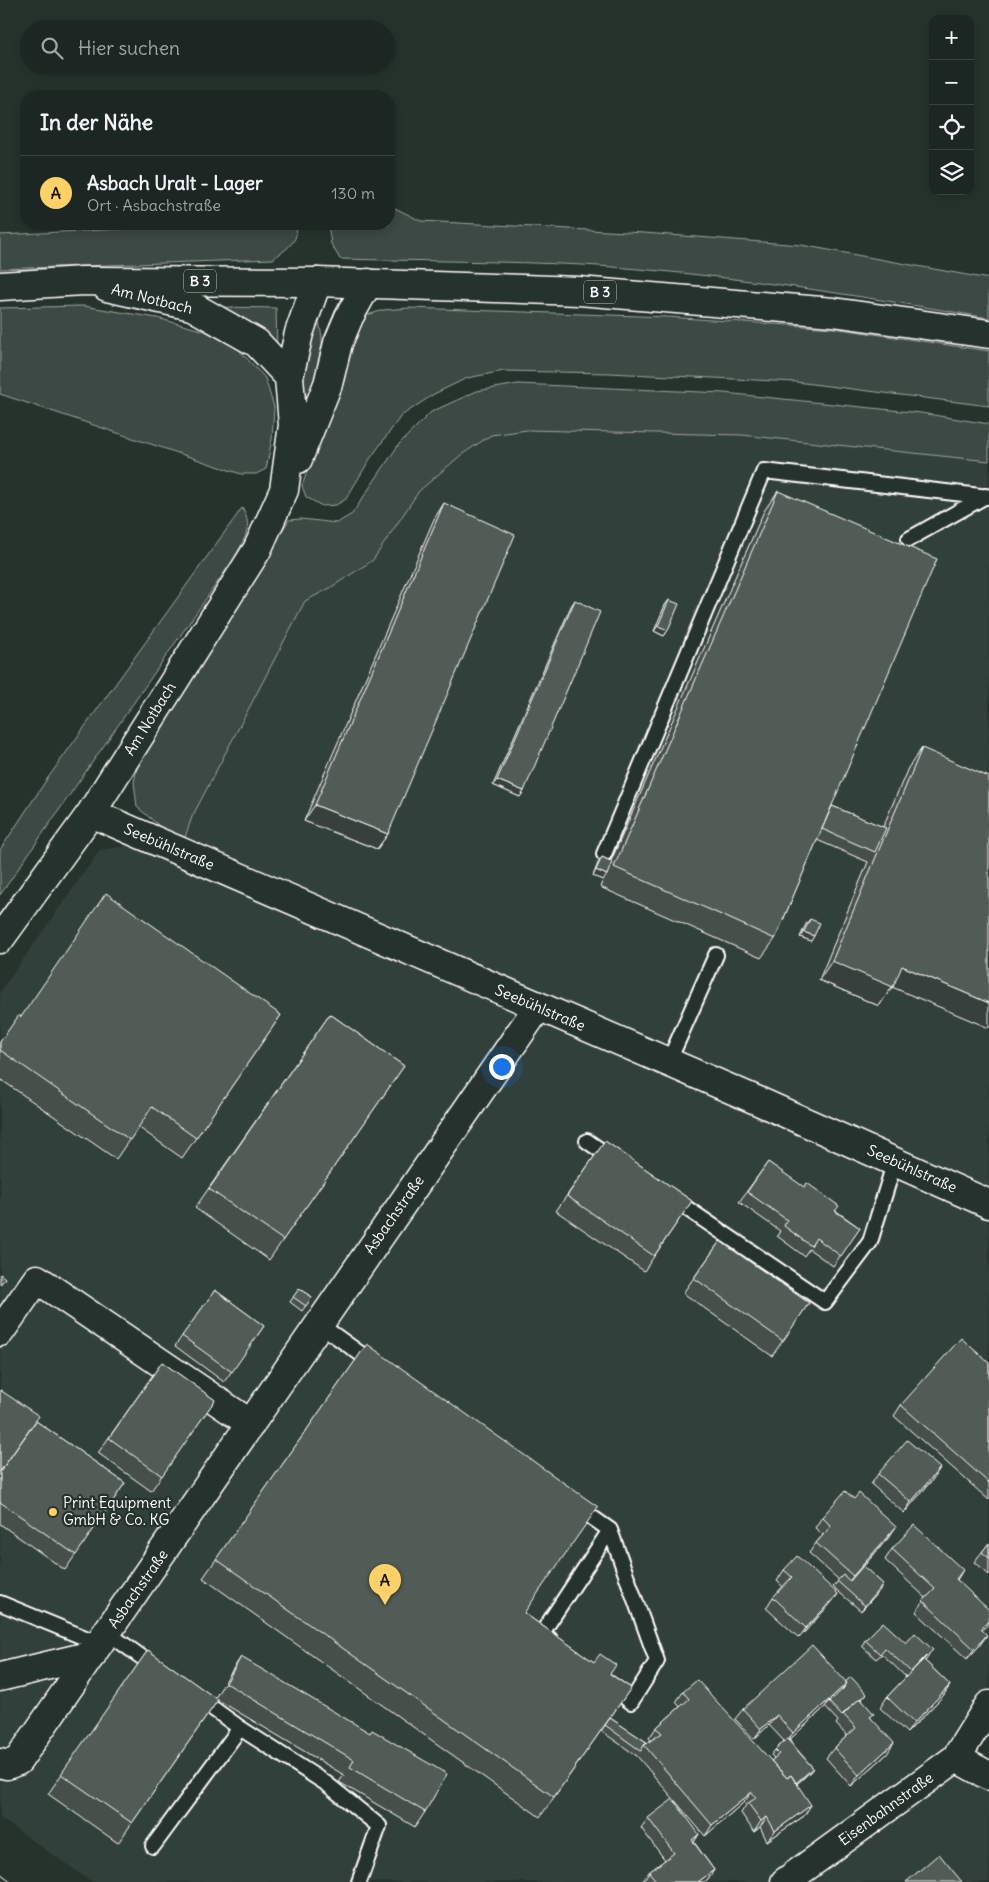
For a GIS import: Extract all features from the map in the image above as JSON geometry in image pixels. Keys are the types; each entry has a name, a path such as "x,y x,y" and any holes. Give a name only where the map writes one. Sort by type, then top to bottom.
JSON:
{"street":[{"name":"B 3","path":"0,286 83,281 317,282 589,291 832,312 989,334"},
{"name":"Am Notbach","path":"83,281 192,306 257,343 289,377"},
{"name":"Am Notbach","path":"284,490 293,424 289,377 299,333 317,282"},
{"name":"Am Notbach","path":"0,939 90,813 257,550 328,384 338,343 349,317 368,283"},
{"name":"Seebühlstraße","path":"90,813 895,1161 987,1198"},
{"name":"Asbachstraße","path":"0,1762 7,1765 18,1761 538,1007"},
{"path":"0,1332 37,1279 251,1424"},
{"path":"0,1677 100,1644"},
{"path":"989,1704 956,1758 989,1776"},
{"name":"Eisenbahnstraße","path":"785,1882 956,1758"}],"lane":[{"path":"604,854 764,471 988,496"},
{"path":"909,539 988,496"},
{"path":"668,1063 716,955"},
{"path":"587,1141 628,1168"},
{"path":"661,1191 825,1302 870,1242 895,1161"},
{"path":"319,1324 385,1371"},
{"path":"562,1496 610,1530 657,1662 631,1702 601,1679"},
{"path":"564,1650 542,1632 610,1530"},
{"path":"0,1603 100,1644 170,1678"},
{"path":"186,1689 240,1728 327,1784 379,1826 359,1882"},
{"path":"153,1846 240,1728"}],"shaded area":[{"path":"395,208 421,221 644,233 801,245 989,279 989,318 787,286 685,273 583,265 340,259 331,244 329,230 395,230"},
{"path":"101,230 297,230 291,244 273,259 0,269 0,235"},
{"path":"83,306 157,318 205,331 238,349 265,378 274,407 272,439 266,469 256,474 241,474 0,394 0,308"},
{"path":"220,307 276,308 277,350 256,327"},
{"path":"409,308 667,317 833,328 989,351 989,406 796,382 609,373 504,371 467,378 434,394 401,416 370,459 346,499 336,505 322,506 306,497 302,486 361,317 383,310"},
{"path":"318,316 322,337 322,359 302,419 304,345"},
{"path":"518,384 724,393 921,413 989,424 989,461 742,435 527,430 491,435 461,455 419,491 373,560 330,588 305,601 192,817 185,837 163,829 137,807 134,782 140,754 289,520 301,519 337,523 352,514 399,444 431,412 477,391"},
{"path":"527,430 742,435 989,461 989,1691 953,1750 989,1770 989,1882 92,1882 0,1818 0,992 100,850 185,837 192,817 305,601 330,588 373,560 419,491 461,455 491,435"},
{"path":"242,508 246,515 247,527 244,539 235,557 0,895 0,850 45,782"}],"building":[{"path":"778,491 937,559 775,939 614,867"},
{"path":"444,503 515,535 388,834 315,805"},
{"path":"575,600 600,612 524,791 497,780"},
{"path":"669,600 679,604 668,630 658,626"},
{"path":"922,748 989,777 989,1003 902,966 893,987 832,961"},
{"path":"832,806 886,828 875,852 822,829"},
{"path":"602,857 612,862 607,875 596,870"},
{"path":"106,893 281,1015 196,1138 152,1107 130,1140 0,1050 0,1042 19,1015 21,1017"},
{"path":"810,919 820,923 814,936 804,932"},
{"path":"330,1014 404,1066 283,1240 209,1189"},
{"path":"605,1141 692,1201 654,1256 567,1196"},
{"path":"768,1162 804,1187 807,1183 839,1206 835,1211 860,1228 841,1256 816,1238 811,1246 784,1226 787,1220 747,1192"},
{"path":"720,1241 809,1303 783,1341 694,1278"},
{"path":"0,1274 5,1278 0,1285"},
{"path":"299,1289 312,1297 306,1306 293,1297"},
{"path":"215,1290 264,1326 232,1372 182,1336"},
{"path":"961,1338 989,1363 989,1483 901,1405"},
{"path":"367,1344 598,1507 524,1613 594,1662 600,1654 616,1665 610,1674 631,1688 554,1797 216,1559"},
{"path":"162,1362 215,1400 162,1476 109,1438"},
{"path":"0,1390 39,1416 0,1472"},
{"name":"Print Equipment GmbH & Co. KG","path":"36,1421 125,1483 76,1555 0,1502 0,1472"},
{"path":"907,1440 940,1468 911,1502 878,1474"},
{"path":"845,1491 854,1499 859,1493 896,1527 853,1576 816,1543 831,1526 822,1517"},
{"path":"914,1525 963,1570 956,1579 989,1610 989,1620 981,1629 987,1635 974,1649 923,1601 935,1589 892,1549"},
{"path":"989,1543 989,1558 982,1552"},
{"path":"797,1556 838,1594 806,1628 773,1597 792,1577 784,1570"},
{"path":"863,1566 883,1584 865,1606 837,1581 843,1575 850,1581"},
{"path":"883,1622 906,1643 915,1633 933,1650 911,1672 885,1648 880,1654 865,1640"},
{"path":"812,1645 847,1683 793,1733 777,1715 761,1729 743,1709"},
{"path":"148,1650 218,1700 132,1823 61,1774"},
{"path":"241,1657 370,1733 372,1730 447,1774 425,1812 350,1767 354,1760 226,1683"},
{"path":"923,1659 950,1685 914,1723 887,1697"},
{"path":"851,1677 867,1694 860,1698 842,1716 829,1702 843,1689 847,1683 845,1682"},
{"path":"697,1680 787,1778 791,1775 811,1805 775,1831 767,1817 761,1821 748,1803 756,1798 752,1792 712,1825 644,1745 662,1733 656,1728 689,1699 683,1692"},
{"path":"860,1698 874,1714 870,1717 894,1743 859,1775 834,1748 856,1728 843,1714"},
{"path":"610,1718 648,1743 644,1745 641,1751 605,1725"},
{"path":"787,1739 813,1768 796,1783 791,1775 787,1778 771,1761 779,1754 775,1750"},
{"path":"673,1799 699,1834 692,1840 714,1870 698,1882 657,1882 649,1872 674,1853 648,1818"},
{"path":"939,1854 962,1882 906,1882"}],"railway":[{"path":"0,1876 8,1882"}],"place":[{"name":"Print Equipment GmbH & Co. KG","path":"53,1512"},
{"name":"Asbach Uralt - Lager","path":"385,1605"}]}
